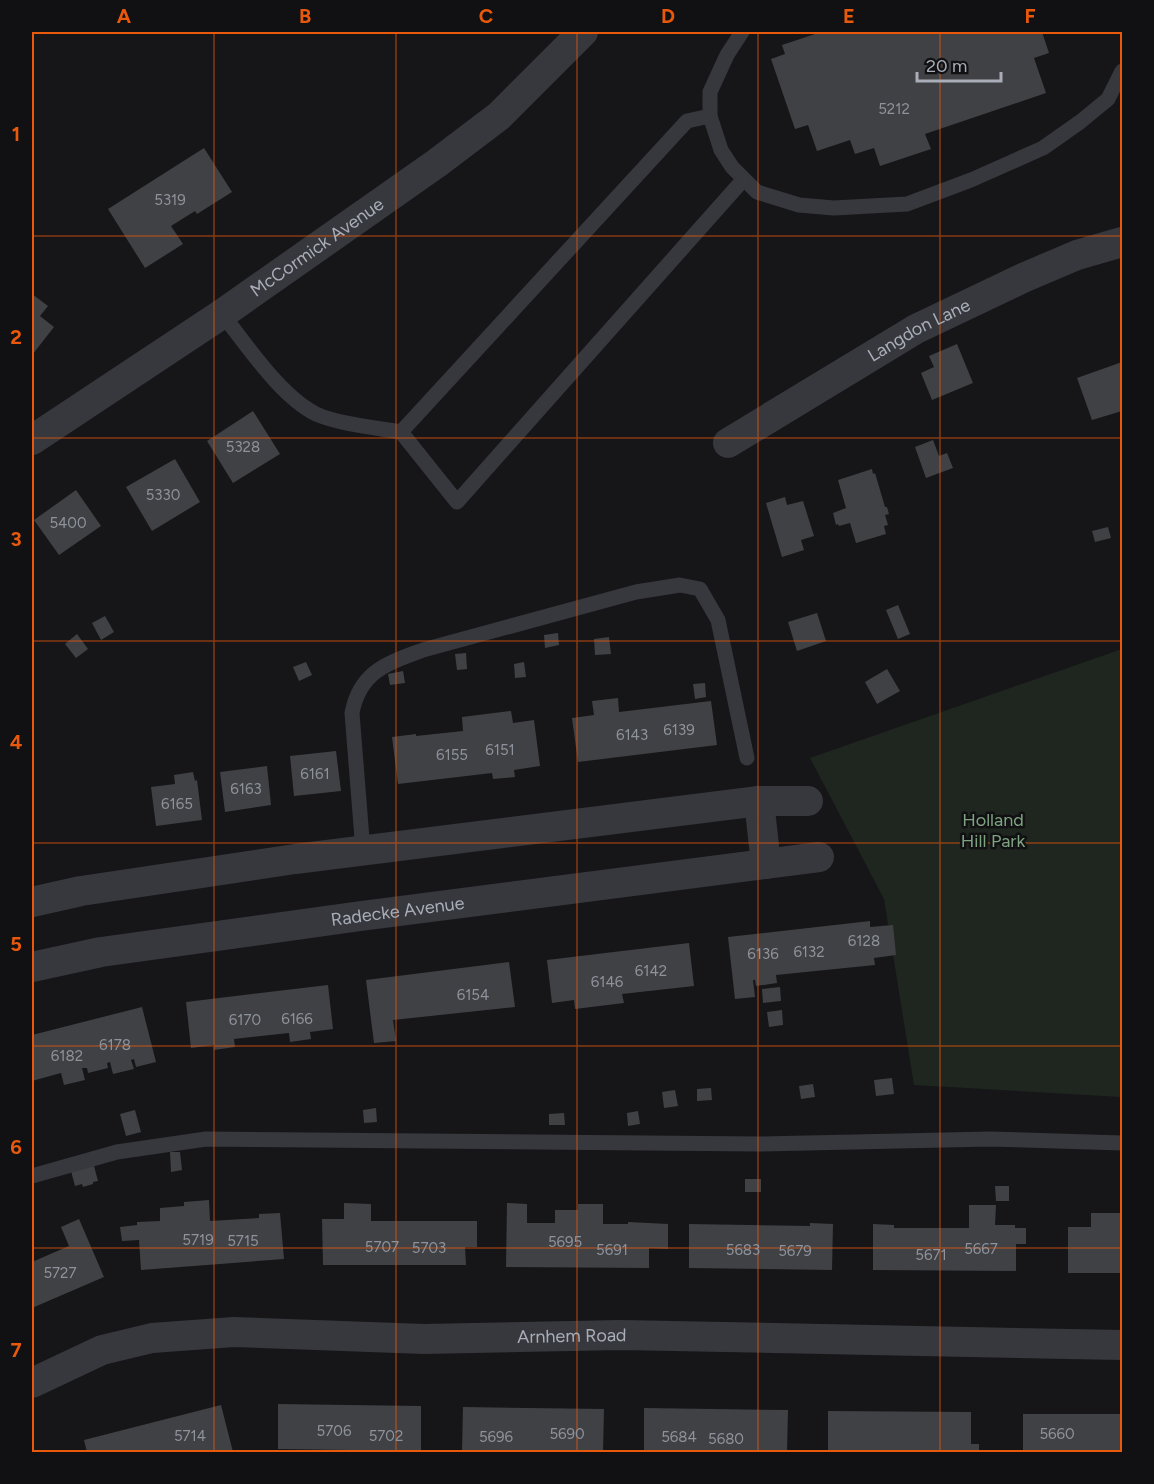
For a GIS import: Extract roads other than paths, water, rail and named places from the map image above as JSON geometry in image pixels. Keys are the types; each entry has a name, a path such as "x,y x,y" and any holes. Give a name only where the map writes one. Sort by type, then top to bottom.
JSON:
{"street":[{"name":"McCormick Avenue","path":"32,440 222,314 437,163 499,116 583,32"},
{"name":"Langdon Lane","path":"728,443 916,329 1077,255 1122,242"},
{"path":"759,801 766,864"},
{"path":"32,902 81,891 295,859 759,801 808,801"},
{"name":"Radecke Avenue","path":"32,967 101,952 819,857"},
{"name":"Arnhem Road","path":"32,1383 102,1350 152,1338 234,1332 424,1339 621,1335 1122,1345"}],"lane":[{"path":"742,32 727,55 710,92 710,116 721,150 743,180 757,192 799,205 834,208 907,204 971,180 1043,148 1080,122 1108,99 1122,71"},
{"path":"401,432 687,121 710,116"},
{"path":"222,314 271,375 297,401 317,414 401,432 457,502 743,180"},
{"path":"363,851 352,713 354,700 361,685 391,662 423,650 636,592 680,585 700,589 718,620 747,758"},
{"path":"32,1176 117,1152 206,1139 759,1144 990,1139 1122,1143"}],"park label":[{"name":"Holland Hill Park","path":"993,830"}]}
